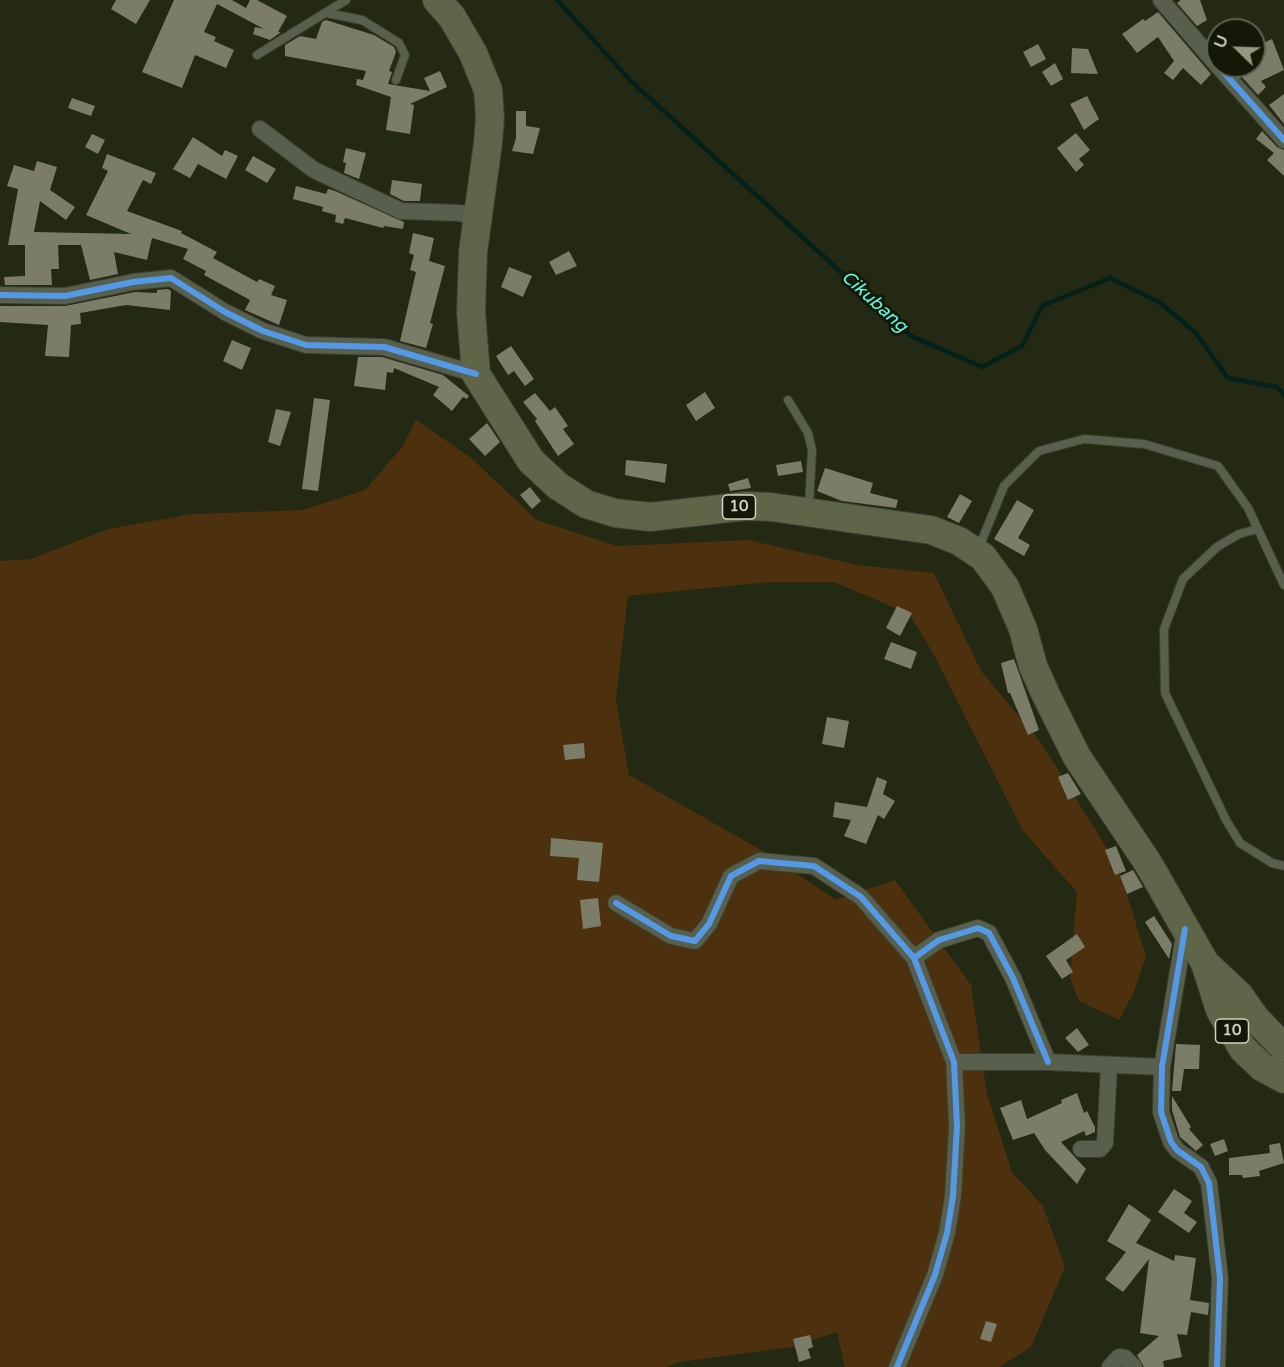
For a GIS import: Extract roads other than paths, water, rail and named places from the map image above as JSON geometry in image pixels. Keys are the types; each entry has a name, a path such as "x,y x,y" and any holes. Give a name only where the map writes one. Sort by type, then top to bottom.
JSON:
{"highway":[{"name":"10","path":"437,0 452,17 463,35 488,90 488,143 476,218 471,312 476,374 531,461 558,486 586,504 615,513 650,517 746,506 931,530 959,541 977,553 1005,587 1023,628 1034,666 1046,695 1077,757 1148,863 1205,963 1220,1010 1243,1049 1262,1067 1284,1079"},
{"name":"10","path":"1205,963 1239,995 1256,1019 1284,1048"}],"street":[{"path":"1161,0 1206,52"},
{"path":"1229,78 1284,140"},
{"path":"260,129 314,170 401,211 460,213 476,218"},
{"path":"0,295 65,296 133,282 171,278 225,312 263,331 306,345 384,347 476,374"},
{"path":"616,903 671,936 695,941 709,924 731,876 759,861 813,866 861,897 914,958 954,1062 957,1126 953,1196 947,1233 935,1275 897,1367"},
{"path":"914,958 939,940 978,928 989,933 1013,978 1047,1062"},
{"path":"1185,928 1162,1066 1161,1112 1165,1128 1177,1150 1201,1167 1209,1183 1220,1278 1217,1367"},
{"path":"954,1062 1162,1066"},
{"path":"1081,1149 1096,1150 1105,1143 1109,1066"},
{"path":"1110,1367 1119,1357 1125,1358 1134,1367"}],"lane":[{"path":"257,55 346,0"},
{"path":"326,13 362,20 399,44 405,56 396,80"},
{"path":"788,400 807,433 812,450 809,514"},
{"path":"977,553 1004,486 1039,451 1084,439 1143,444 1218,466 1248,508 1284,585"},
{"path":"1257,529 1239,534 1217,547 1183,579 1164,629 1165,693 1226,820 1240,843 1272,863 1284,866"}],"waterway":[{"name":"Cikubang","path":"557,0 631,81 911,336 982,367 1022,346 1042,306 1110,278 1159,302 1195,332 1228,378 1277,387 1284,395"}]}
